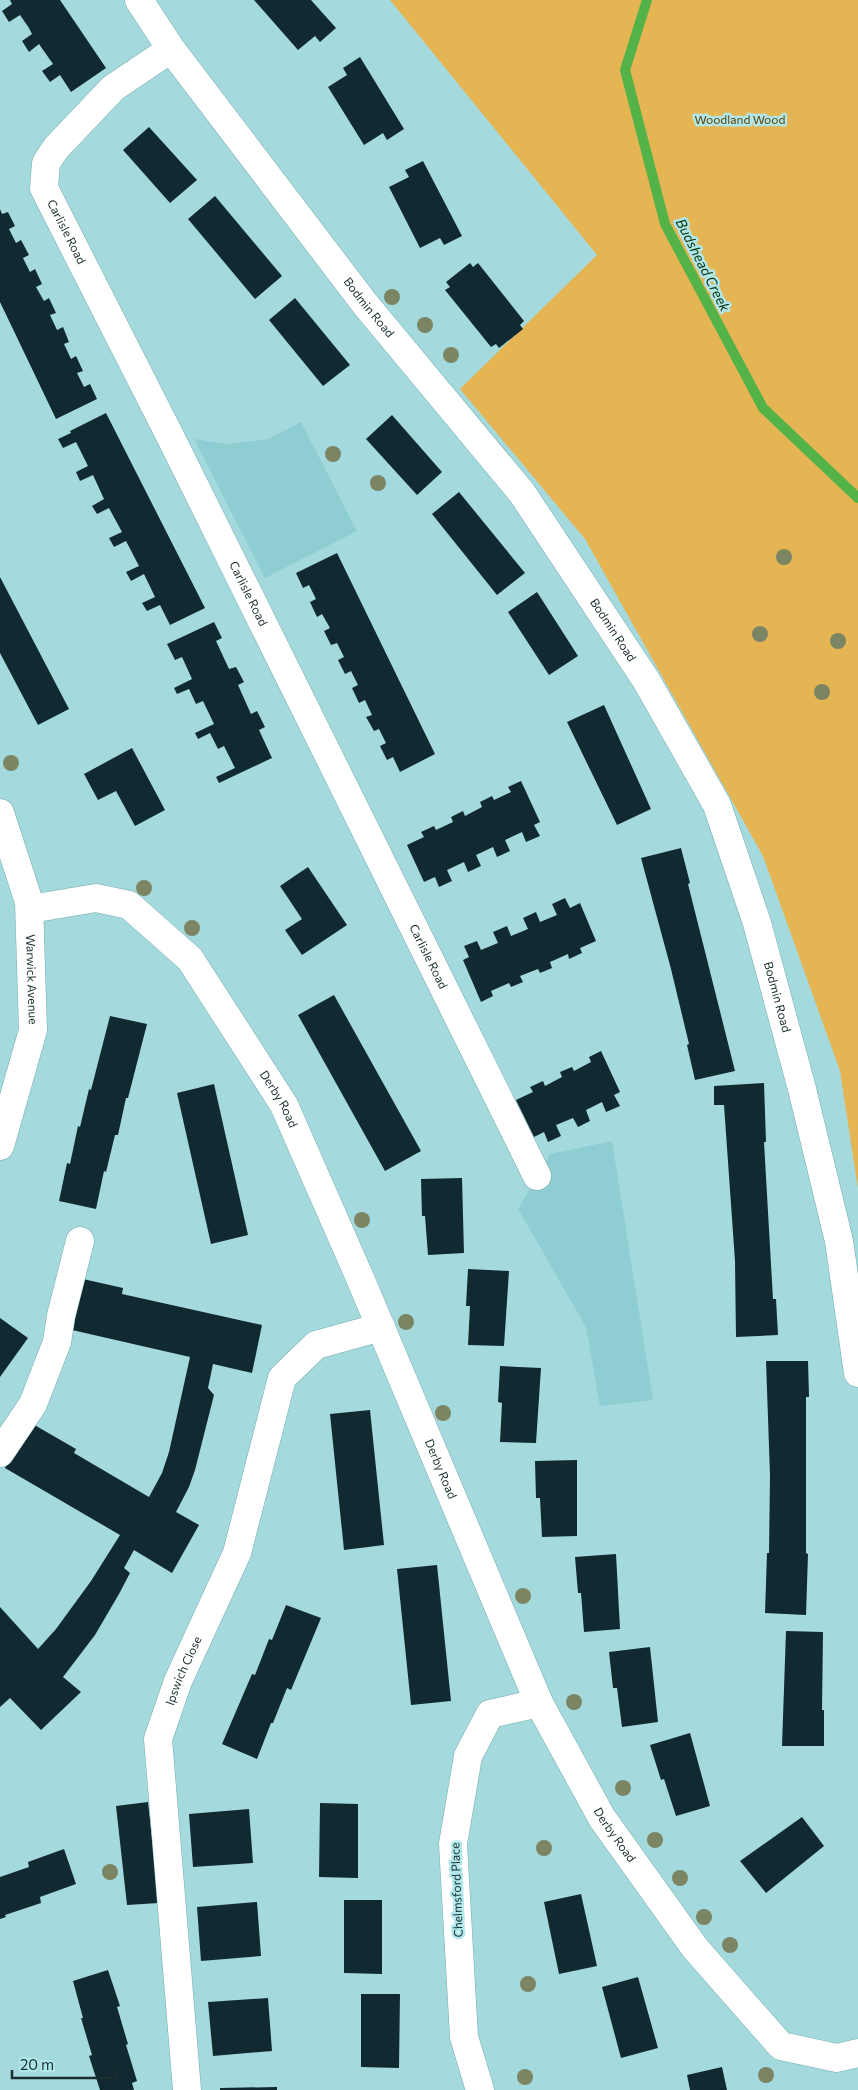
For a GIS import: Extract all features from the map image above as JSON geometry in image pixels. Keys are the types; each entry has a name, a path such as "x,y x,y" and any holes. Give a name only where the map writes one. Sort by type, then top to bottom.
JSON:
{"street":[{"name":"Bodmin Road","path":"139,0 171,49 370,310 522,493 646,680 717,805 757,923 802,1089 839,1241 858,1373"},
{"name":"Carlisle Road","path":"171,49 113,88 56,148 46,163 44,188 179,455 537,1176"},
{"name":"Warwick Avenue","path":"0,813 29,902 32,1030 0,1144"},
{"name":"Derby Road","path":"30,909 96,898 129,906 190,959 284,1105 381,1327 539,1703 608,1826 695,1948 781,2046 837,2058 858,2053"},
{"path":"0,1453 33,1404 57,1342 61,1316 80,1241"},
{"name":"Ipswich Close","path":"187,2090 158,1738 178,1682 237,1552 282,1378 316,1345 381,1327"},
{"name":"Chelmsford Place","path":"480,2090 464,2037 453,1844 468,1756 490,1714 539,1703"}],"shaded area":[{"path":"301,422 357,531 265,578 194,439 227,444 268,439"},
{"path":"612,1141 653,1400 600,1406 586,1327 518,1209 550,1154"}],"green space":[{"name":"Woodland Wood","path":"390,0 858,0 858,1189 840,1071 763,856 585,539 460,389 597,255"}],"building":[{"path":"10,0 60,0 106,68 71,92 60,75 50,82 42,71 53,64 39,44 29,52 22,41 32,34 29,28 20,15 9,22 2,11 12,4"},
{"path":"254,0 311,0 336,28 320,42 315,36 298,50"},
{"path":"360,57 404,129 387,140 383,133 364,145 328,87 347,75 343,68"},
{"path":"149,127 197,180 170,203 123,150"},
{"path":"423,161 462,236 444,245 440,238 420,248 389,187 409,177 405,170"},
{"path":"215,196 282,276 255,299 188,219"},
{"path":"0,209 2,214 8,212 15,226 9,229 16,243 21,240 29,255 23,258 30,272 35,269 42,284 36,287 44,301 49,298 56,313 50,315 57,330 63,327 69,342 64,344 71,359 76,356 83,371 77,373 84,387 90,384 97,399 56,419 0,302"},
{"path":"470,263 473,267 478,263 524,321 520,325 523,329 499,348 496,344 491,347 445,290 450,287 446,282"},
{"path":"295,298 350,365 323,386 269,320"},
{"path":"106,413 205,608 170,625 160,605 147,611 142,603 155,597 144,574 131,581 126,572 139,566 126,541 114,547 109,538 122,532 109,508 97,514 92,506 104,499 93,475 80,481 76,472 88,466 76,442 63,448 58,439"},
{"path":"392,415 442,472 417,495 366,439"},
{"path":"459,492 525,573 497,595 432,514"},
{"path":"337,553 435,754 400,772 393,757 387,760 380,746 386,743 379,729 374,731 366,717 372,715 365,700 359,703 352,688 358,685 351,671 345,674 338,660 344,657 337,643 331,645 324,631 330,628 322,614 317,617 310,602 316,599 309,585 303,588 296,573"},
{"path":"0,577 69,709 38,725 0,653"},
{"path":"537,592 578,656 549,675 508,612"},
{"path":"214,622 222,638 216,641 229,669 236,667 244,682 238,685 251,714 257,711 265,727 259,730 272,758 219,783 216,777 235,768 224,746 218,749 210,733 198,739 195,733 214,724 203,701 196,704 189,689 177,694 174,688 192,679 182,657 175,660 167,644"},
{"path":"604,705 651,809 617,825 567,722"},
{"path":"132,748 165,810 135,826 116,791 98,800 84,774"},
{"path":"521,781 540,822 534,825 540,836 526,842 522,832 505,840 510,851 497,857 493,847 476,855 481,866 468,872 464,862 447,870 452,881 439,887 435,877 424,882 407,845 424,837 421,832 434,826 436,830 453,822 451,817 463,811 465,816 482,807 480,802 492,796 494,800 511,792 508,787"},
{"path":"681,848 690,883 688,884 735,1071 695,1080 687,1045 689,1044 671,969 641,858"},
{"path":"308,867 347,925 302,955 285,930 302,919 280,886"},
{"path":"565,898 570,908 580,903 596,941 580,948 582,953 569,959 568,954 550,962 552,968 540,973 538,969 520,976 523,982 511,987 509,983 491,991 493,996 481,1002 463,960 469,957 464,946 477,941 481,950 498,943 493,932 507,926 511,936 528,929 523,918 536,912 540,922 557,915 552,904"},
{"path":"334,995 421,1151 385,1171 298,1015"},
{"path":"110,1016 147,1024 128,1098 126,1098 118,1135 115,1135 106,1172 104,1171 96,1209 59,1201 67,1163 70,1164 78,1126 80,1127 89,1089 91,1090"},
{"path":"601,1051 620,1092 614,1095 620,1106 606,1112 602,1102 586,1110 590,1121 578,1127 573,1118 556,1125 561,1136 548,1142 544,1132 534,1137 516,1100 533,1092 530,1087 543,1081 545,1086 562,1077 560,1072 572,1067 574,1071 591,1062 589,1057"},
{"path":"764,1083 766,1142 764,1142 773,1299 776,1299 778,1335 736,1337 735,1261 724,1105 714,1105 714,1086"},
{"path":"214,1084 248,1235 211,1244 177,1093"},
{"path":"462,1178 464,1253 428,1255 425,1216 422,1216 421,1179"},
{"path":"468,1269 509,1271 504,1346 468,1345 470,1306 466,1306"},
{"path":"83,1279 123,1288 122,1294 262,1325 252,1373 213,1364 208,1388 214,1395 195,1470 189,1487 176,1512 199,1525 172,1573 134,1550 124,1568 130,1573 119,1594 95,1635 63,1677 81,1692 41,1730 10,1698 0,1707 0,1607 38,1649 56,1629 91,1581 120,1535 5,1468 31,1423 76,1449 74,1453 149,1497 162,1473 169,1452 190,1357 72,1330"},
{"path":"0,1318 28,1338 0,1377"},
{"path":"766,1361 808,1361 809,1397 806,1397 806,1553 808,1554 806,1615 765,1613 767,1553 769,1553 770,1475"},
{"path":"500,1366 541,1368 536,1443 500,1442 502,1403 498,1402"},
{"path":"370,1410 384,1545 344,1550 330,1414"},
{"path":"577,1460 577,1536 542,1537 540,1498 536,1498 535,1461"},
{"path":"616,1554 620,1629 584,1632 581,1593 578,1593 575,1557"},
{"path":"437,1565 451,1701 411,1705 397,1569"},
{"path":"286,1605 321,1618 291,1690 287,1688 257,1759 222,1744 252,1674 255,1675 269,1639 272,1640"},
{"path":"786,1631 823,1632 822,1710 824,1710 824,1746 782,1746"},
{"path":"650,1647 658,1722 622,1727 617,1688 613,1688 609,1652"},
{"path":"690,1733 710,1806 676,1816 664,1779 661,1780 650,1745"},
{"path":"148,1802 159,1903 127,1905 116,1806"},
{"path":"320,1803 358,1804 358,1878 319,1877"},
{"path":"249,1809 253,1863 193,1867 189,1814"},
{"path":"802,1817 824,1846 766,1893 740,1861"},
{"path":"64,1849 76,1884 40,1897 41,1903 5,1915 6,1917 0,1919 0,1877 29,1867 28,1862"},
{"path":"581,1894 597,1966 559,1974 544,1902"},
{"path":"344,1900 382,1900 382,1974 344,1973"},
{"path":"257,1902 261,1956 201,1961 197,1907"},
{"path":"108,1970 120,2006 117,2007 137,2081 132,2083 134,2090 100,2090 89,2056 92,2055 73,1981"},
{"path":"638,1977 658,2048 621,2058 602,1987"},
{"path":"361,1994 400,1994 399,2068 361,2067"},
{"path":"268,1998 272,2051 213,2056 208,2002"},
{"path":"722,2067 727,2090 690,2090 687,2075"},
{"path":"277,2087 277,2090 220,2090 220,2088"}],"waterway":[{"name":"Budshead Creek","path":"647,0 625,70 665,224 763,408 858,498"}]}
